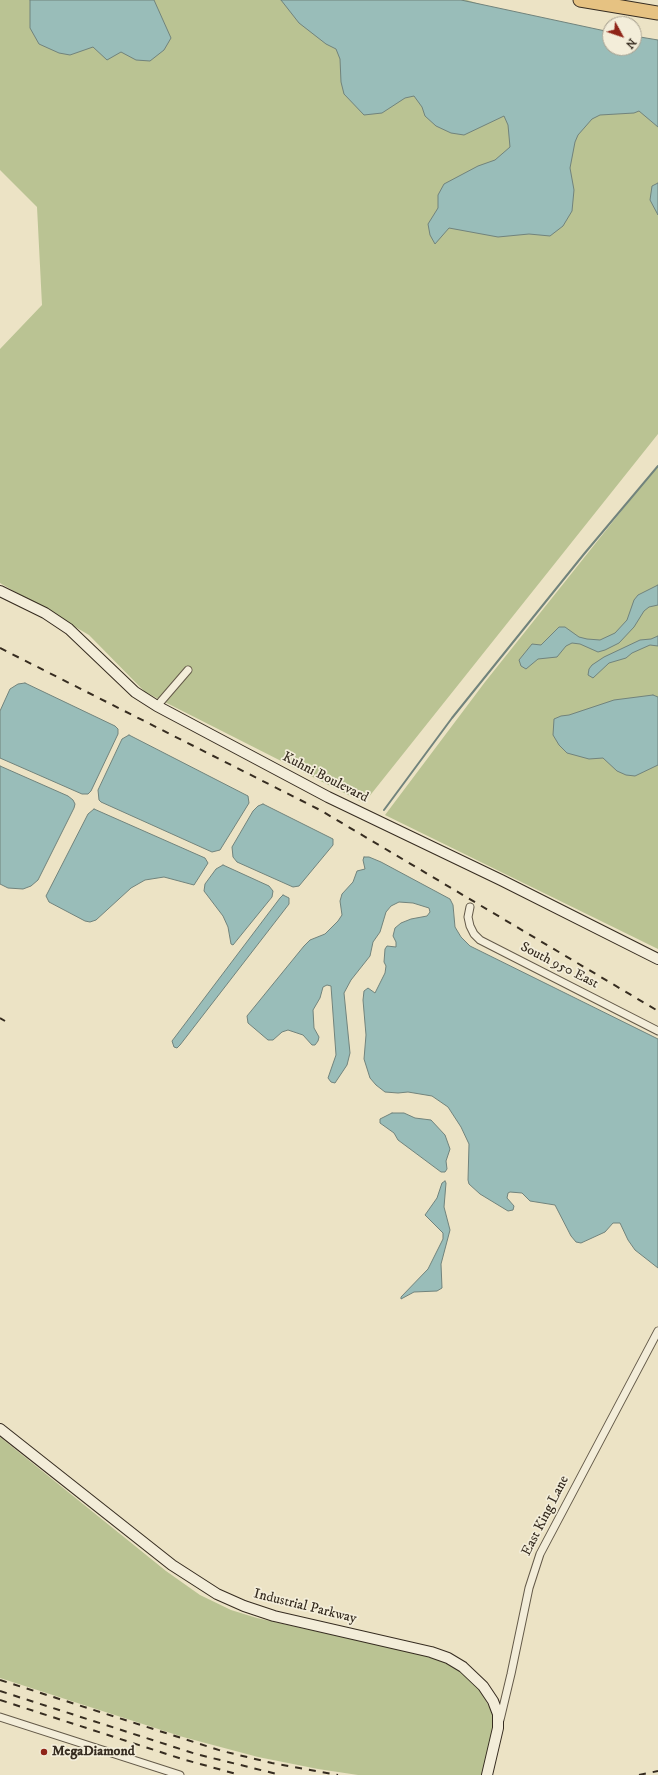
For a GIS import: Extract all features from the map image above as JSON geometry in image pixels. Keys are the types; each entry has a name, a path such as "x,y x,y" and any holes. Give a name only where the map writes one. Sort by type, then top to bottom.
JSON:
{"highway":[{"path":"580,0 658,13"}],"street":[{"name":"Kuhni Boulevard","path":"0,591 45,613 69,629 135,692 157,706 328,797 501,880 658,959"},
{"path":"157,706 188,670"},
{"name":"South 950 East","path":"470,908 468,917 470,926 474,934 480,940 658,1031"},
{"name":"East King Lane","path":"498,1728 512,1674 529,1588 540,1554 658,1331"},
{"name":"Industrial Parkway","path":"0,1429 172,1565 217,1594 244,1606 274,1616 430,1652 456,1662 473,1676 488,1694 496,1709 498,1728"},
{"path":"0,1717 180,1775"},
{"path":"487,1775 498,1728"}],"green space":[{"path":"0,0 467,0 557,28 602,45 602,56 642,56 642,45 658,40 658,434 364,803 145,692 89,635 0,583 0,349 42,305 37,207 0,170"},
{"path":"658,465 658,949 385,815 485,682"},
{"path":"0,1437 166,1571 200,1595 231,1610 257,1618 435,1658 458,1668 478,1687 492,1712 495,1722 485,1775 358,1775 258,1757 183,1737 0,1678"}],"water":[{"path":"30,0 154,0 171,38 164,50 150,61 136,60 121,52 107,60 93,47 70,55 59,53 39,44 30,28"},
{"path":"281,0 461,0 602,30 602,56 642,56 642,37 658,40 658,127 639,111 634,113 600,115 592,119 578,135 575,142 570,168 574,190 572,211 563,226 550,236 529,234 498,237 449,228 435,244 430,235 428,224 438,208 438,195 444,184 478,166 495,160 510,147 508,125 504,116 464,135 451,133 436,126 425,116 422,107 414,96 405,98 382,113 364,115 344,94 341,82 340,59 336,49 326,44 299,23"},
{"path":"658,183 658,215 650,200 652,186"},
{"path":"658,585 658,605 649,607 644,611 634,627 619,643 598,652 580,644 572,643 566,646 557,657 538,659 526,669 521,666 519,660 532,644 541,645 559,627 565,627 579,637 587,639 600,640 615,633 627,620 634,600 638,595"},
{"path":"658,636 658,646 650,645 632,653 626,658 609,663 593,678 588,675 589,669 592,665 604,657 640,640 651,639"},
{"path":"25,683 115,726 118,729 118,734 91,791 88,794 82,794 0,758 0,711 10,689 18,684"},
{"path":"653,695 658,697 658,765 635,776 626,775 617,771 603,758 589,759 567,753 559,745 553,735 554,719 561,716 569,715 614,700"},
{"path":"129,735 248,796 249,803 220,850 212,852 99,800 98,790 122,739"},
{"path":"0,766 68,796 75,804 38,880 31,886 23,889 8,888 0,884"},
{"path":"263,804 333,839 333,845 299,886 293,887 237,862 233,857 232,847 253,811 258,806"},
{"path":"94,809 205,858 208,863 194,885 164,877 145,880 131,888 96,920 90,922 85,921 49,902 46,896 88,814"},
{"path":"364,857 369,857 381,862 450,899 453,905 455,927 461,937 470,946 658,1039 658,1268 635,1250 628,1240 620,1223 613,1223 605,1232 581,1243 576,1242 571,1236 555,1205 530,1201 522,1193 510,1192 508,1193 507,1198 514,1206 513,1210 508,1211 480,1194 469,1184 468,1180 469,1144 461,1127 448,1107 432,1096 408,1092 385,1092 370,1078 364,1059 366,1035 363,1000 364,991 368,988 375,993 385,973 385,949 387,946 396,947 396,942 393,936 395,928 401,923 411,919 427,916 430,912 429,908 413,903 399,902 391,906 386,912 380,932 373,942 370,956 351,980 344,993 350,1053 347,1065 335,1083 331,1082 328,1078 336,1055 331,986 327,985 323,987 320,998 313,1010 314,1028 319,1037 315,1045 312,1045 303,1035 288,1030 282,1032 273,1040 268,1040 248,1023 247,1016 304,946 310,940 325,934 338,921 342,915 340,901 342,894 353,882 357,871 365,869 363,860"},
{"path":"223,865 269,886 273,891 272,897 233,945 231,944 228,927 223,916 204,891 205,884 216,869"},
{"path":"283,895 289,898 289,904 180,1045 177,1048 174,1047 172,1041"},
{"path":"392,1113 404,1113 415,1118 431,1120 445,1135 450,1149 446,1161 447,1169 445,1172 441,1172 398,1140 394,1133 380,1123 380,1119"},
{"path":"445,1181 444,1207 450,1230 441,1264 442,1288 437,1291 414,1292 401,1299 401,1297 428,1269 443,1239 443,1233 425,1215 437,1198 442,1183"}],"waterway":[{"path":"384,810 452,718 584,554 658,466"}],"railway":[{"path":"0,648 320,810 658,1011"},
{"path":"0,1018 5,1021"},
{"path":"0,1680 222,1751 272,1763 338,1775"},
{"path":"0,1691 196,1754 281,1775"},
{"path":"0,1700 182,1759 240,1775"},
{"path":"639,1775 658,1771"}],"place":[{"name":"MegaDiamond","path":"44,1752"}]}
